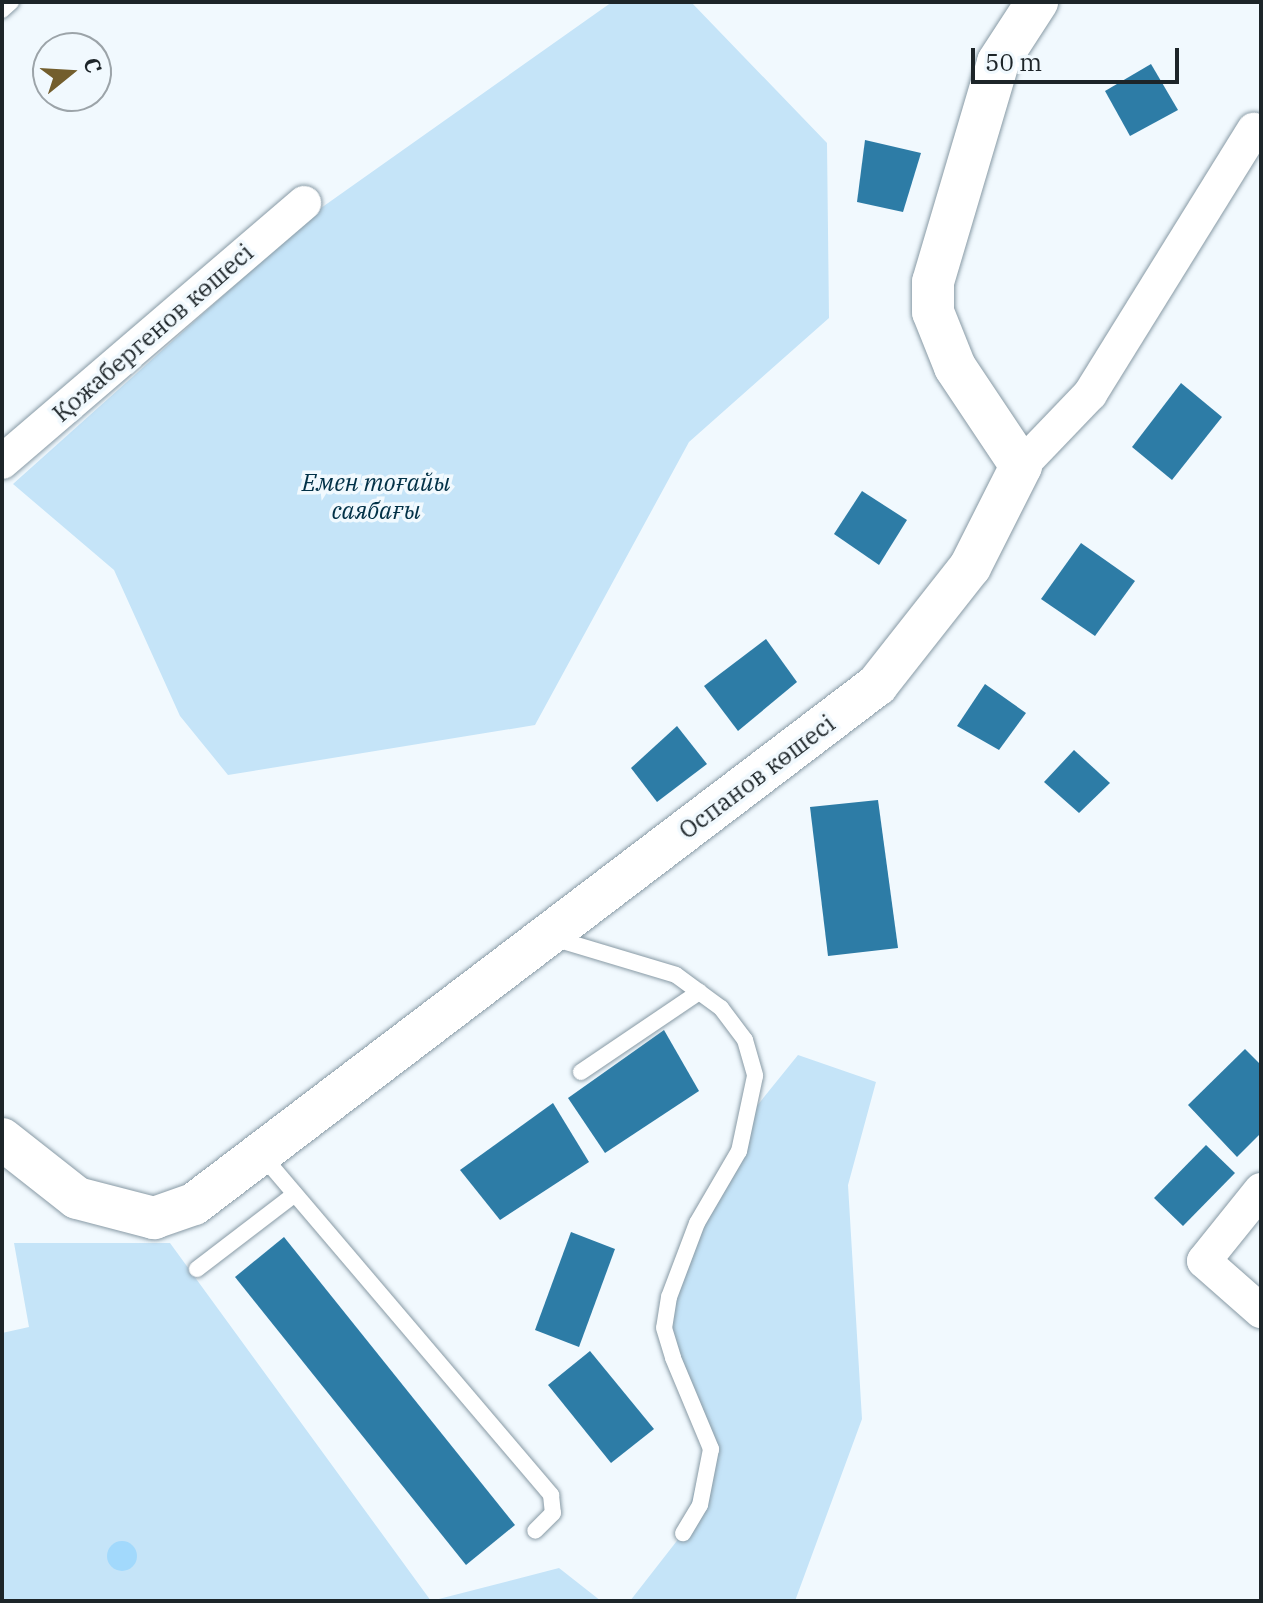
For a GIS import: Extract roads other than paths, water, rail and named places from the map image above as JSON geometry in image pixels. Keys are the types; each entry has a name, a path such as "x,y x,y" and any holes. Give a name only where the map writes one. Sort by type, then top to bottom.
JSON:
{"street":[{"path":"1037,2 998,62 933,282 933,312 955,367 1021,466 1090,394 1254,130"},
{"name":"Қожабергенов көшесі","path":"2,462 304,203"},
{"name":"Оспанов көшесі","path":"2,1139 57,1188 154,1218 194,1204 877,685 970,567 1021,466"},
{"path":"1261,1190 1204,1261 1261,1311"}],"lane":[{"path":"2,10 11,2"},
{"path":"548,937 651,965 699,992 745,1040 755,1076 739,1151 691,1237 669,1297 669,1343 711,1449 700,1505 683,1533"},
{"path":"581,1072 699,992"},
{"path":"260,1153 551,1495 553,1513 535,1531"},
{"path":"197,1269 295,1194"}],"water":[{"path":"122,1541 132,1546 137,1556 132,1566 122,1571 112,1566 107,1556 112,1546"}],"park label":[{"name":"Емен тоғайы саябағы","path":"376,497"}]}
